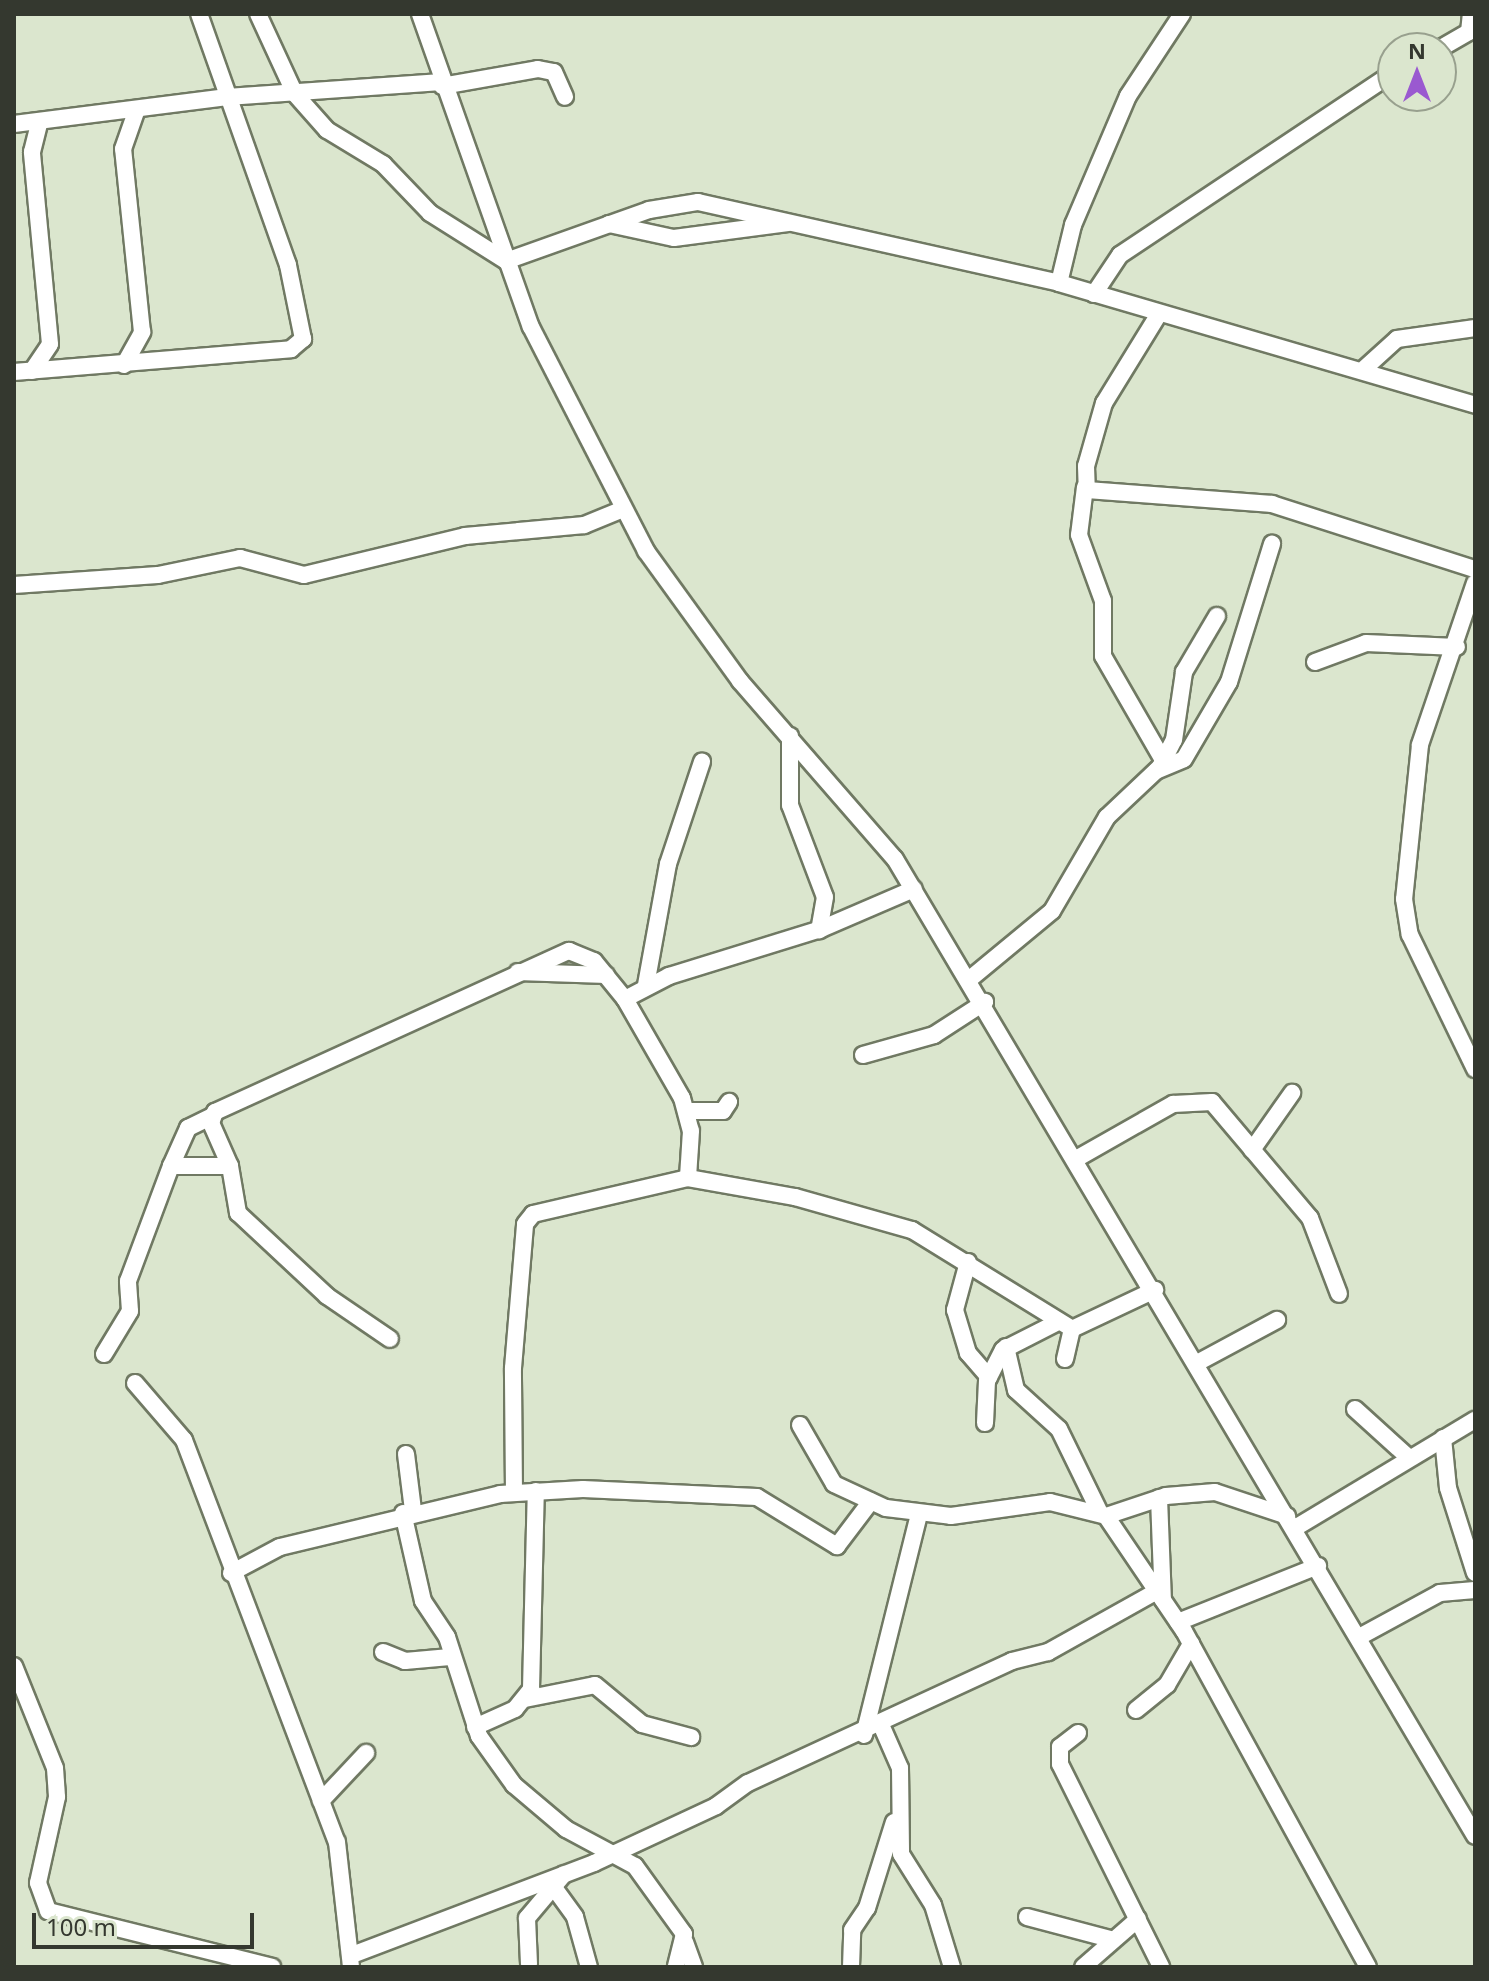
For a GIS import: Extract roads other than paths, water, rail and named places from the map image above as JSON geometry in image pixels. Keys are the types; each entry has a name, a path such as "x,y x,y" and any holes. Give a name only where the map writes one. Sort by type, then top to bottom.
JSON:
{"street":[{"path":"14,372 291,349 305,333 288,265 199,14"},
{"path":"258,14 295,94 430,213 506,261"},
{"path":"420,14 506,261 623,509 686,611 914,889 971,978 1361,1636 1475,1836"},
{"path":"1059,283 1073,225 1128,96 1182,14"},
{"path":"1471,14 1472,31"},
{"path":"14,124 227,97 442,84 538,69 554,72 565,97"},
{"path":"1094,294 1120,255 1377,84"},
{"path":"124,365 142,332 123,149 137,109"},
{"path":"32,371 50,344 32,152 40,121"},
{"path":"506,261 608,224 698,202 799,220 1059,283 1157,317 1365,368 1475,405"},
{"path":"608,224 674,238 799,220"},
{"path":"1157,317 1104,403 1077,516 1103,601 1103,656 1160,766"},
{"path":"1365,368 1397,339 1475,328"},
{"path":"1085,487 1272,504 1475,569"},
{"path":"14,585 158,575 240,558 304,575 465,536 584,525 623,509"},
{"path":"971,978 1052,911 1107,817 1160,766 1190,751 1240,661 1272,544"},
{"path":"1475,583 1457,647 1420,745 1404,899 1419,958 1475,1069"},
{"path":"1160,766 1176,732 1184,672 1217,616"},
{"path":"1315,662 1366,643 1457,647"},
{"path":"790,736 790,805 825,897 819,930"},
{"path":"646,985 668,864 702,762"},
{"path":"625,999 646,985 819,930 914,889"},
{"path":"104,1354 130,1311 128,1281 188,1128 516,972 569,951 606,975 625,999 686,1111 688,1178"},
{"path":"516,972 606,975"},
{"path":"863,1055 934,1035 985,1002"},
{"path":"1252,1150 1292,1093"},
{"path":"1076,1159 1173,1104 1200,1098 1222,1111 1323,1240 1339,1294"},
{"path":"686,1111 723,1111 729,1102"},
{"path":"211,1117 230,1166 238,1213 327,1296 390,1339"},
{"path":"171,1166 230,1166"},
{"path":"514,1493 513,1368 525,1224 533,1214 688,1178 845,1208 912,1230 968,1262 1065,1326"},
{"path":"968,1262 955,1310 968,1353 989,1377"},
{"path":"985,1423 989,1377 1006,1347 1155,1290"},
{"path":"1197,1363 1277,1320"},
{"path":"1065,1326 1065,1359"},
{"path":"1006,1347 1016,1390 1059,1429 1103,1515 1178,1622 1368,1967"},
{"path":"135,1383 179,1429 231,1573 337,1842 352,1961 559,1881 613,1852 716,1806 748,1783 882,1727 1012,1661 1048,1652 1160,1596"},
{"path":"1355,1409 1409,1458"},
{"path":"1291,1522 1475,1420"},
{"path":"800,1425 834,1484 871,1501 919,1514 1050,1502 1103,1515 1159,1498 1224,1492 1291,1522"},
{"path":"1443,1438 1448,1488 1475,1573"},
{"path":"406,1454 408,1512 423,1601 447,1637 450,1657 475,1727 514,1785 566,1829 613,1852 653,1889 685,1942 694,1967"},
{"path":"525,1699 531,1689 536,1491"},
{"path":"231,1573 280,1547 408,1512 514,1493 757,1497 837,1546 871,1501"},
{"path":"1159,1498 1160,1596"},
{"path":"864,1735 919,1514"},
{"path":"1178,1622 1318,1566"},
{"path":"1361,1636 1440,1593 1475,1590"},
{"path":"1136,1710 1167,1685 1191,1644"},
{"path":"383,1652 405,1661 450,1657"},
{"path":"14,1666 55,1768 57,1797 38,1874 48,1911 272,1967"},
{"path":"475,1727 525,1699 595,1685 642,1724 691,1737"},
{"path":"882,1727 900,1768 901,1854 933,1905 952,1967"},
{"path":"1078,1733 1060,1747 1060,1764 1161,1967"},
{"path":"321,1801 366,1753"},
{"path":"851,1967 852,1930 901,1811"},
{"path":"529,1964 527,1918 559,1881"},
{"path":"559,1881 575,1917 589,1967"},
{"path":"1027,1917 1110,1939"},
{"path":"1083,1967 1110,1939 1138,1919"},
{"path":"676,1967 685,1942"}]}
